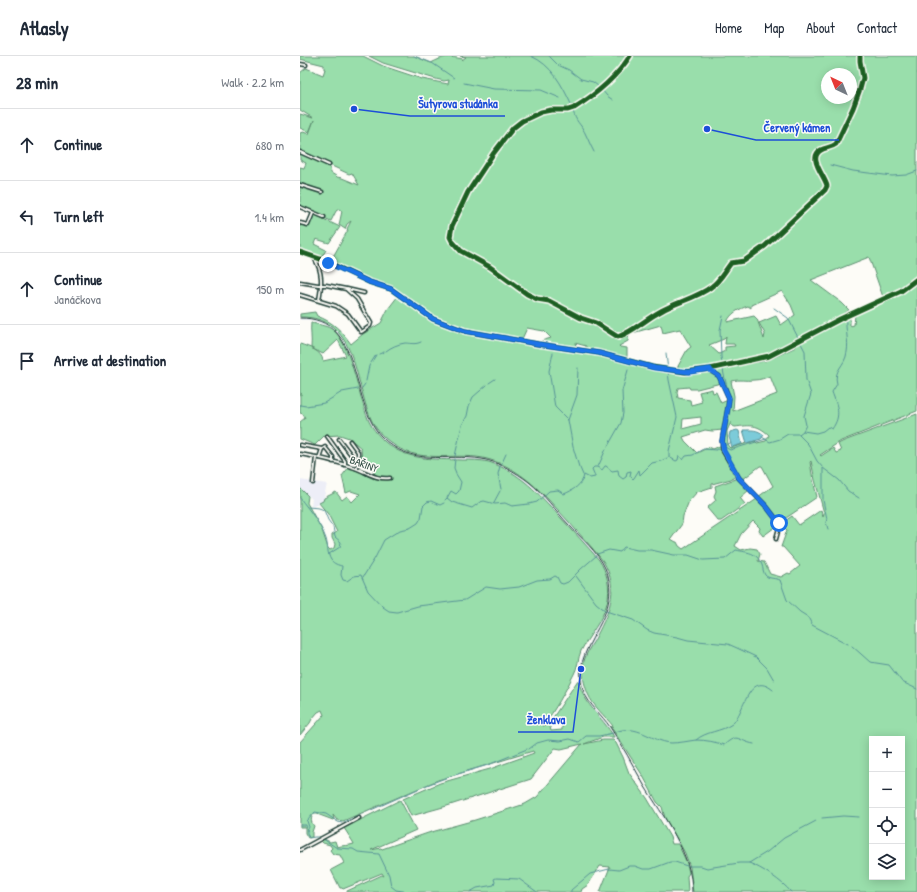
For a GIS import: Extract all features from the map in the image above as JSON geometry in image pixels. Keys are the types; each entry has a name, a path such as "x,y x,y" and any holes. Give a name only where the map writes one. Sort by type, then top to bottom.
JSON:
{"street":[{"path":"300,64 306,65"},
{"path":"300,152 329,165"},
{"path":"300,185 322,192"},
{"path":"300,207 324,218"},
{"path":"300,223 308,225 313,213"},
{"path":"300,252 314,256 364,280 393,291 433,319 465,331 599,353 655,368 689,372 771,356 840,319 901,291 917,279"},
{"path":"314,256 320,271 322,285 319,300"},
{"path":"300,282 326,285 364,293"},
{"path":"300,295 334,304 343,310 362,332 370,327 370,323 353,295 346,289"},
{"path":"353,295 355,291"},
{"path":"710,369 719,376 729,398 722,441 724,451 739,478 767,507 780,524 776,539"},
{"path":"327,436 345,461 345,465"},
{"path":"339,439 358,464"},
{"path":"350,441 358,452 358,464 356,468"},
{"path":"300,445 322,449 318,458 313,483"},
{"name":"BAŘINY","path":"322,449 325,447 333,457 333,462"},
{"name":"BAŘINY","path":"300,454 356,468 382,479 390,478"},
{"path":"300,850 359,818"}],"shaded area":[{"path":"300,317 312,317 321,320 331,325 341,335 348,348 371,418 381,433 392,444 401,450 412,454 433,457 483,458 509,468 523,476 538,488 603,561 610,578 611,599 607,612 584,660 582,671 583,685 589,700 611,727 680,843 690,867 693,892 691,892 687,863 675,839 609,728 589,704 582,690 579,674 581,659 604,611 608,598 607,579 600,562 536,490 518,476 483,461 412,457 400,452 386,443 376,432 368,419 348,354 342,340 325,325 311,320 300,320"},
{"path":"300,480 327,484 323,501 314,505 314,507 311,506 312,499 300,488"}],"green space":[{"path":"300,56 363,56 383,66 422,79 448,84 449,80 444,81 432,78 383,63 369,56 414,56 431,63 446,57 463,59 462,60 466,57 460,56 917,56 917,277 904,287 883,297 869,257 811,280 849,310 828,324 790,342 771,354 701,369 686,370 677,368 687,350 691,347 680,329 663,333 661,325 629,334 628,341 619,346 627,348 627,359 611,354 586,350 586,346 575,343 577,348 541,343 541,341 551,338 544,331 527,328 522,339 518,339 467,330 435,320 393,290 368,281 330,262 348,230 347,229 351,221 347,224 345,229 339,225 342,211 339,209 336,211 331,221 300,207 300,167 304,168 306,163 300,160 300,152 329,165 331,173 337,177 359,185 352,173 349,174 321,161 320,159 300,151 300,133 303,132 309,134 314,120 309,132 300,128 300,114 313,118 300,110 300,73 306,68 323,75 325,69 324,65 300,59","holes":["782,291 791,305 795,315 781,325 776,316 759,323 765,334 764,339 757,319 754,316 727,322 731,316 741,308 748,306 751,308 751,305","726,336 725,344 734,344 735,346 725,347 725,351 719,354 709,345 724,339"]},
{"path":"313,214 340,227 329,243 316,239 314,244 326,250 321,258 300,251 300,224 308,226"},
{"path":"917,283 917,411 841,441 820,455 821,456 833,448 836,453 841,451 838,444 844,441 917,414 917,892 693,892 690,867 685,853 665,818 662,807 657,802 643,776 611,727 613,726 590,698 585,686 583,678 584,661 608,612 612,592 611,582 603,561 541,492 521,475 509,468 497,462 483,458 423,456 400,449 387,440 377,429 371,419 356,369 343,339 333,327 319,319 300,317 300,314 315,312 317,316 336,327 351,344 363,334 381,323 388,309 398,296 434,322 454,330 598,354 661,372 694,373 765,361 796,347 795,345 850,316 850,326 854,325 855,315 904,292","holes":["770,376 777,394 733,411 734,396 731,381 756,380","721,383 728,400 721,403 716,392 713,393 712,389 699,392 702,402 691,405 690,400 678,398 678,388 689,387 690,389 697,389","701,417 701,424 682,429 683,419","731,422 731,425 735,427 757,427 769,435 766,441 757,443 755,441 730,448 728,446 727,431","705,430 723,430 720,446 713,449 709,447 697,453 683,437","731,461 742,480 762,466 773,486 758,497 780,522 817,497 811,461 824,513 823,517 821,510 799,525 792,516 781,524 787,530 781,547 783,547 800,566 790,574 788,573 781,577 770,574 764,562 758,561 760,554 757,549 750,548 741,550 735,546 741,534 753,521 760,528 759,531 763,536 778,525 774,517 757,499 683,549 677,542 671,539 682,524 683,516 689,501 697,492 712,487 712,484 735,477 735,473 729,462"]},
{"path":"311,323 330,328 337,334 343,343 353,369 368,419 375,431 393,448 411,456 421,458 486,461 510,472 520,478 536,492 599,560 606,575 609,592 605,609 581,651 575,671 567,687 543,726 549,723 551,731 562,730 562,721 552,721 552,719 578,680 581,690 589,705 614,737 603,737 584,744 603,740 613,740 616,743 629,773 647,798 670,837 672,844 678,844 687,863 689,873 687,876 688,892 600,892 610,867 600,866 588,885 582,889 581,892 347,892 382,875 384,876 382,873 343,889 340,888 331,870 344,863 340,855 333,854 330,850 332,848 330,845 321,841 324,839 330,842 335,841 337,847 354,844 344,828 400,800 416,830 371,850 382,849 428,833 525,804 537,797 582,744 561,749 555,748 531,779 447,806 411,816 403,799 440,783 490,769 534,753 533,751 438,780 343,821 337,820 333,815 333,820 314,814 311,819 314,826 312,837 308,838 305,833 305,827 300,827 300,742 324,715 322,710 318,712 300,735 300,488 308,496 307,503 322,530 330,550 334,548 335,544 332,535 337,532 328,514 319,503 323,501 324,498 336,492 342,500 347,496 352,502 360,494 351,491 346,493 342,476 349,467 374,479 375,475 372,466 362,461 361,448 349,438 340,435 324,436 315,445 300,439 300,422 305,418 303,414 300,413 300,394 302,394 300,393 300,344 311,348","holes":["338,340 346,356 323,361 318,352 311,348 323,354"]},
{"path":"738,478 749,490 740,498 745,504 721,521 718,521 707,508 716,500 714,496 716,491 715,486"}],"water":[{"path":"737,430 739,431 742,444 732,447 729,437 730,432"},
{"path":"743,430 757,431 764,435 761,439 747,443"}],"waterway":[{"path":"414,56 432,63 454,78"},
{"path":"531,56 551,70 556,76 571,104"},
{"path":"549,56 558,65 569,70 581,79 593,82 599,87"},
{"path":"464,83 494,89 541,90 560,98"},
{"path":"602,90 613,100"},
{"path":"573,111 575,118 594,152"},
{"path":"830,165 853,171 892,176 906,175 917,171"},
{"path":"774,308 788,318 805,351 806,380 811,394 804,416 806,425 803,431"},
{"path":"723,316 720,330 721,357 730,398 727,416"},
{"path":"762,437 770,442 780,439 788,434 799,434 803,431 816,433 823,431 828,427 832,429 838,415 837,406 832,392 837,384 836,379 838,371 846,357 847,352 848,344 846,318"},
{"path":"386,351 400,344 415,344 421,342"},
{"path":"379,354 384,352"},
{"path":"553,353 549,371 555,407 568,420 573,447 579,467"},
{"path":"666,353 669,380 677,417 669,457"},
{"path":"366,381 369,366 376,355"},
{"path":"568,420 577,395 578,368"},
{"path":"608,446 621,423 623,413 622,391 628,370"},
{"path":"489,383 495,379"},
{"path":"362,388 365,384"},
{"path":"455,456 462,425 467,416 473,397 487,385"},
{"path":"300,405 306,406 324,403 342,392 358,389"},
{"path":"799,435 808,444 817,461 823,468 823,500 828,529"},
{"path":"724,436 724,445"},
{"path":"723,446 730,450 766,439"},
{"path":"445,500 447,498 452,502 472,508 484,501 495,504 505,503 512,506 529,504 537,502 549,491 558,490 564,494 570,491 577,487 582,481 584,475 590,478 595,477 592,469 594,467 602,470 606,466 612,471 618,470 619,476 623,479 626,477 627,472 631,471 630,476 633,479 639,470 640,475 652,463 669,457 676,461 678,460 679,455 683,460 686,456 693,455 703,449 716,450 730,443"},
{"path":"598,467 606,449"},
{"path":"501,465 506,454"},
{"path":"455,459 454,468 456,473"},
{"path":"500,466 498,474 501,489"},
{"path":"580,468 583,475"},
{"path":"823,468 839,480 848,491 859,498"},
{"path":"447,498 451,491 456,494 459,491 461,482 456,474"},
{"path":"493,504 500,491"},
{"path":"300,498 321,528 326,539 331,560 342,566 341,575 343,580 347,581 354,576 361,575 368,591 383,607 389,611 397,612 418,606 465,600 486,587 500,589 519,587 537,580 550,579 555,576 560,583 563,584 568,582 596,556"},
{"path":"363,577 384,540 400,530 410,528 418,523 421,518 423,506 427,502 431,501 440,505 444,503"},
{"path":"308,507 324,510 333,527 335,537 341,542 340,547 329,554"},
{"path":"597,554 609,550 620,552 624,547 637,550 651,550 674,555 688,555 703,560 725,559 736,550 751,553 760,560 766,576 780,580 787,600 808,617 812,625 848,644"},
{"path":"576,576 596,603 606,611 633,620 654,633 688,640 728,644 756,657 767,668 774,680"},
{"path":"852,646 870,662 889,665 902,682 917,689"},
{"path":"696,740 704,735 723,729 732,724 752,689 758,685 765,685 773,690"},
{"path":"615,732 623,730 637,731 664,742 671,743 700,740 711,741 724,745 729,741 738,738 754,744"},
{"path":"529,749 537,743 548,740 560,741 570,739 579,742 586,736 599,736 613,733"},
{"path":"300,825 306,825 307,831 309,827 307,821 315,812 326,814 342,823 427,785 488,765 527,749"},
{"path":"822,818 843,816 859,817"},
{"path":"571,892 571,890 590,874 609,869 619,870 629,866 651,869 670,862 687,866 701,866 707,868 749,863 767,852 784,838 816,821"},
{"path":"307,831 309,838 320,837 337,848 353,849 358,852 379,854 389,875 391,886 396,890 409,892"},
{"path":"749,863 772,875 791,892"},
{"path":"470,892 477,888 494,885 494,879 496,878 519,879 537,892"}],"railway":[{"path":"300,318 321,321 335,331 345,346 371,421 381,436 392,446 417,456 482,459 495,462 513,471 524,478 540,492 598,556 608,575 610,595 606,611 589,644 581,667 581,679 584,692 586,697 607,723 676,836 688,864 692,892"}],"cycle path":[{"path":"630,56 618,72 605,85 574,108 568,110 551,110 541,112 522,121 513,128 493,154 468,192 452,226 450,237 461,251 490,267 527,294 537,299 549,301 581,318 596,323 618,337 629,332 667,308 699,294 714,285 731,263 744,261 765,246 825,190 827,186 826,182 816,162 817,153 836,144 853,108 863,78 860,56"},
{"path":"300,252 323,260 369,282 391,289 433,319 465,331 599,353 652,367 685,372 710,369 769,356 840,319 901,291 917,279"}],"place":[{"name":"Šutyrova studánka","path":"354,109"},
{"name":"Červený kámen","path":"707,129"},
{"name":"Ženklava","path":"581,669"}],"route":[{"path":"328,263 369,282 391,289 433,319 465,331 599,353 655,368 683,372 710,369 719,376 729,398 722,441 724,451 739,478 775,516 779,523"}]}
